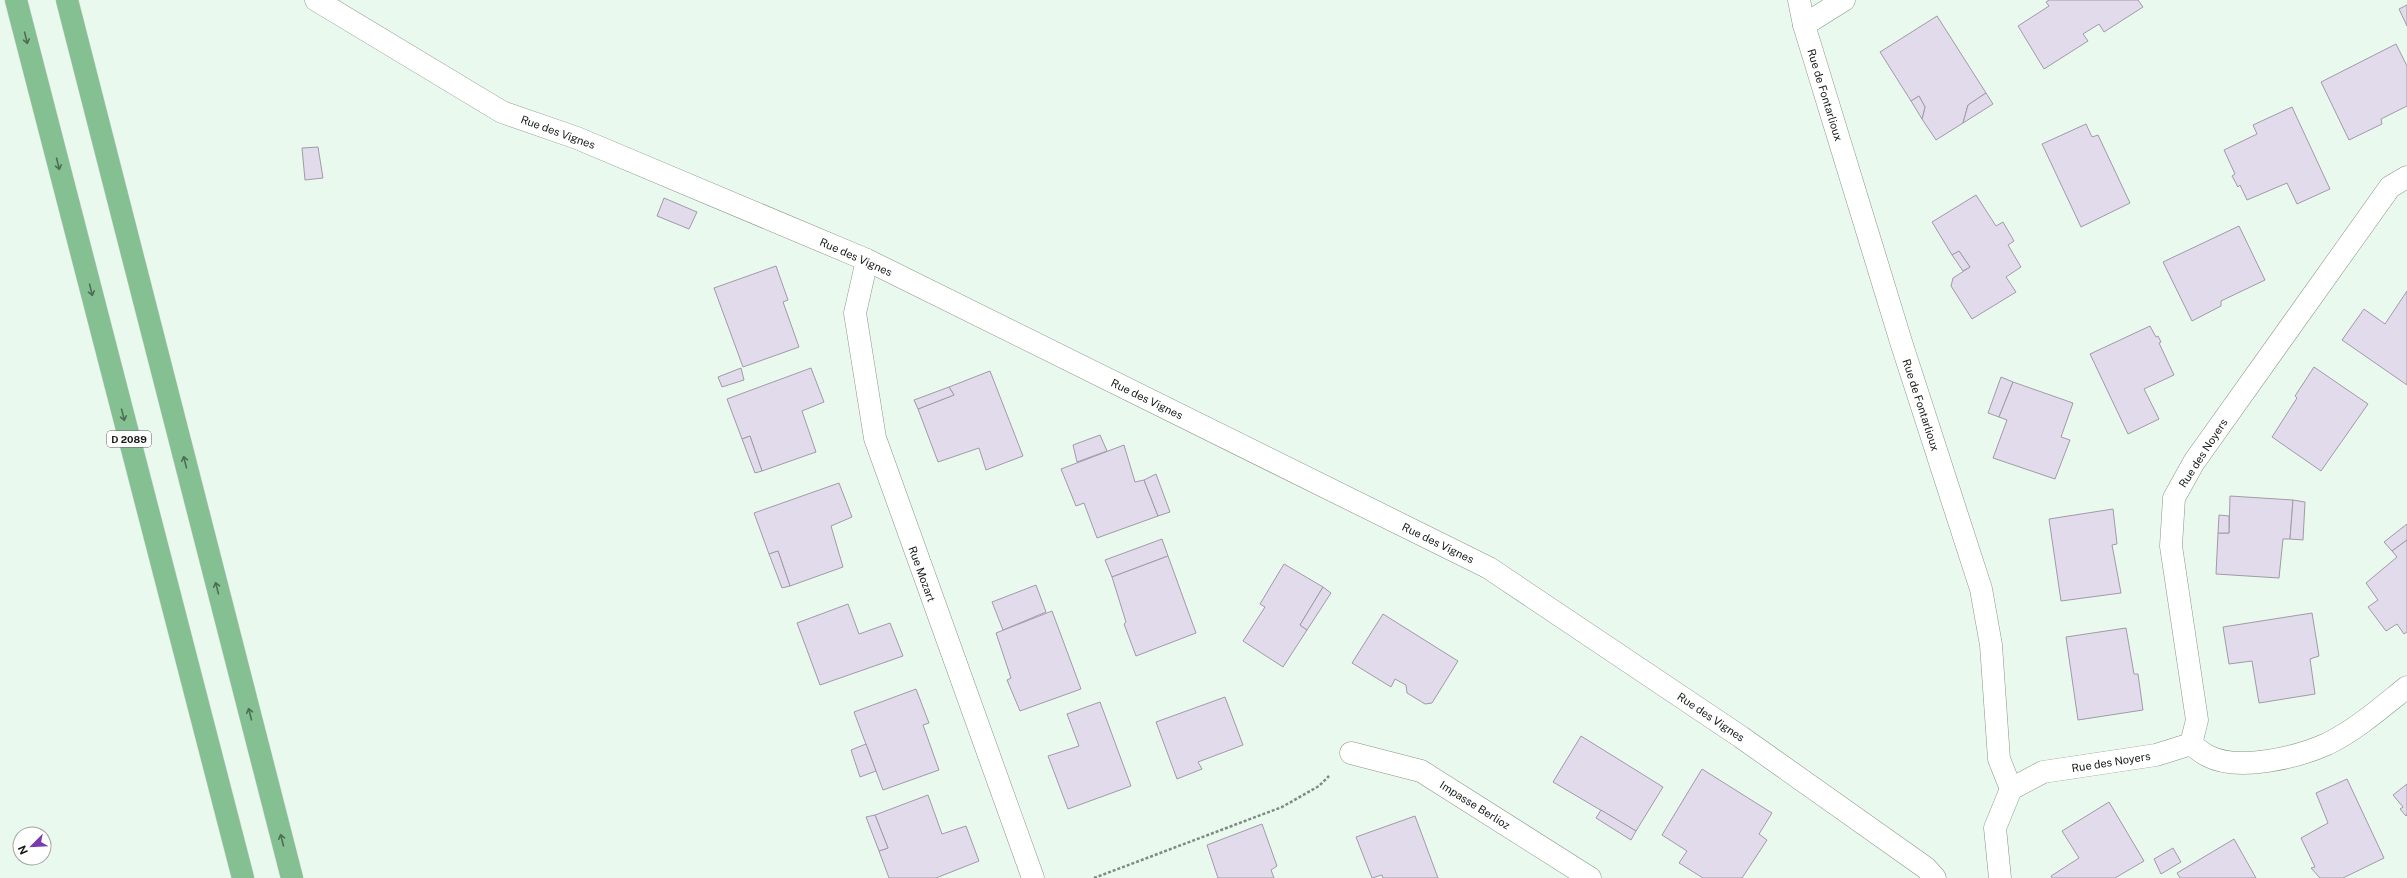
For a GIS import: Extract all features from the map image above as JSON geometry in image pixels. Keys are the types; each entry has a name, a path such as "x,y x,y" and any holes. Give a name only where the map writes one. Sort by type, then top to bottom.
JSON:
{"highway":[{"name":"D 2089","path":"16,0 243,878"},
{"path":"67,0 292,878"}],"street":[{"name":"Rue des Vignes","path":"316,0 502,112 577,138 867,260 1488,568 1741,737 1926,868 1935,878"},
{"name":"Rue de Fontarlioux","path":"1800,0 1804,25 1887,300 1981,588 1991,645 1999,759 2012,789"},
{"path":"1804,25 1844,0"},
{"name":"Rue des Noyers","path":"2012,789 2043,772 2156,755 2191,744 2197,720 2172,546 2174,498 2194,462 2390,187 2407,177"},
{"name":"Rue Mozart","path":"867,260 855,313 875,438 1033,878"},
{"path":"2191,744 2209,756 2227,761 2255,763 2293,756 2328,744 2358,725 2407,687"},
{"name":"Impasse Berlioz","path":"1351,753 1421,772 1590,878"},
{"path":"2000,878 1995,828 2012,789"}],"path":[{"path":"1094,878 1282,807 1319,786 1351,753"}],"building":[{"path":"2049,0 2138,0 2143,7 2104,32 2099,24 2083,34 2088,41 2044,69 2018,26 2049,6 2046,2"},
{"path":"2407,5 2407,26 2399,9"},
{"path":"1937,16 1986,93 1968,105 1963,123 1936,140 1922,119 1925,107 1919,96 1911,101 1880,52"},
{"path":"2396,44 2407,66 2407,106 2381,119 2382,124 2349,140 2321,82"},
{"path":"1986,93 1993,104 1963,123 1968,105"},
{"path":"1919,96 1925,107 1922,119 1911,101"},
{"path":"2292,107 2330,189 2297,204 2287,183 2247,200 2240,185 2238,187 2232,176 2235,174 2224,150 2257,134 2253,125"},
{"path":"2086,124 2092,137 2098,135 2130,203 2081,227 2042,144"},
{"path":"318,147 323,178 305,180 302,148"},
{"path":"1976,195 1996,226 2003,222 2014,241 2008,245 2021,267 2006,277 2016,292 1972,319 1951,286 1953,278 1970,267 1959,251 1952,255 1932,222"},
{"path":"664,198 697,212 689,229 657,216"},
{"path":"2239,226 2265,280 2221,301 2221,306 2192,321 2163,262"},
{"path":"1959,251 1970,267 1963,271 1952,255"},
{"path":"776,266 788,300 783,302 799,347 743,367 714,288"},
{"path":"2407,291 2407,385 2342,340 2364,309 2385,324"},
{"path":"2150,326 2156,337 2158,336 2161,342 2159,343 2174,375 2144,389 2159,419 2128,434 2090,354"},
{"path":"2314,367 2368,404 2321,471 2272,437 2297,398 2295,396"},
{"path":"741,368 744,380 722,387 718,377"},
{"path":"811,368 824,402 802,411 816,452 762,471 750,436 742,439 727,399"},
{"path":"990,371 1023,456 986,470 979,448 938,462 918,409 954,395 949,387"},
{"path":"2001,377 2013,382 1999,417 1988,413"},
{"path":"2013,382 2073,403 2061,437 2070,440 2055,479 1993,458 2007,420 1999,417"},
{"path":"949,387 954,395 918,409 914,400"},
{"path":"1100,435 1107,451 1077,462 1073,445"},
{"path":"750,436 762,471 755,473 742,439"},
{"path":"1124,445 1135,482 1144,480 1158,516 1097,538 1084,503 1076,506 1061,469"},
{"path":"1156,474 1170,512 1158,516 1144,480"},
{"path":"839,483 852,517 831,526 843,567 790,586 778,551 769,554 754,513"},
{"path":"2230,496 2293,500 2290,539 2283,539 2279,578 2216,574 2218,533 2229,533"},
{"path":"2293,500 2305,502 2303,540 2290,539"},
{"path":"2113,509 2117,544 2112,545 2121,593 2061,601 2049,519"},
{"path":"2219,515 2229,516 2229,533 2218,533"},
{"path":"2407,524 2407,540 2392,551 2384,542"},
{"path":"1162,539 1168,556 1112,577 1105,560"},
{"path":"2407,540 2407,632 2404,634 2397,624 2386,631 2368,607 2378,600 2366,583 2397,557 2392,551"},
{"path":"778,551 790,586 782,588 769,554"},
{"path":"1168,556 1196,633 1136,656 1124,624 1126,622 1112,577"},
{"path":"1284,564 1323,587 1300,625 1307,630 1283,667 1243,641 1265,607 1260,604"},
{"path":"1036,585 1046,612 1003,630 992,602"},
{"path":"1323,587 1331,593 1307,630 1300,625"},
{"path":"848,604 859,634 890,623 903,656 820,685 797,623"},
{"path":"1052,611 1081,689 1020,711 1007,680 1011,678 996,633"},
{"path":"2312,613 2319,656 2310,659 2315,694 2259,703 2252,661 2229,664 2223,627"},
{"path":"1383,614 1458,661 1432,703 1425,704 1407,693 1406,685 1395,679 1391,687 1352,663"},
{"path":"2126,628 2134,674 2138,674 2143,710 2078,720 2066,637"},
{"path":"916,689 929,723 923,725 939,770 883,790 854,712"},
{"path":"1225,697 1243,745 1198,762 1202,769 1177,779 1156,722"},
{"path":"1100,702 1131,786 1068,809 1048,756 1079,746 1067,714"},
{"path":"1581,736 1663,787 1636,831 1553,782"},
{"path":"866,744 876,771 860,777 851,750"},
{"path":"1702,769 1772,813 1759,834 1767,840 1742,878 1703,878 1679,863 1687,851 1662,835"},
{"path":"2347,779 2384,858 2343,878 2320,878 2311,868 2315,867 2301,838 2328,823 2316,793"},
{"path":"2407,784 2406,816 2400,809 2403,807 2393,795"},
{"path":"928,795 942,834 966,826 979,861 936,878 889,878 879,851 888,848 875,815"},
{"path":"2109,802 2144,861 2115,878 2052,878 2051,876 2079,858 2062,831"},
{"path":"1601,810 1636,831 1631,840 1596,818"},
{"path":"875,815 888,848 879,851 866,817"},
{"path":"1415,816 1438,878 1383,878 1382,875 1372,878 1356,837"},
{"path":"1262,824 1277,866 1271,870 1274,878 1218,878 1207,845"},
{"path":"2234,839 2256,878 2180,878 2177,873"},
{"path":"2173,848 2181,862 2161,874 2154,859"}]}
